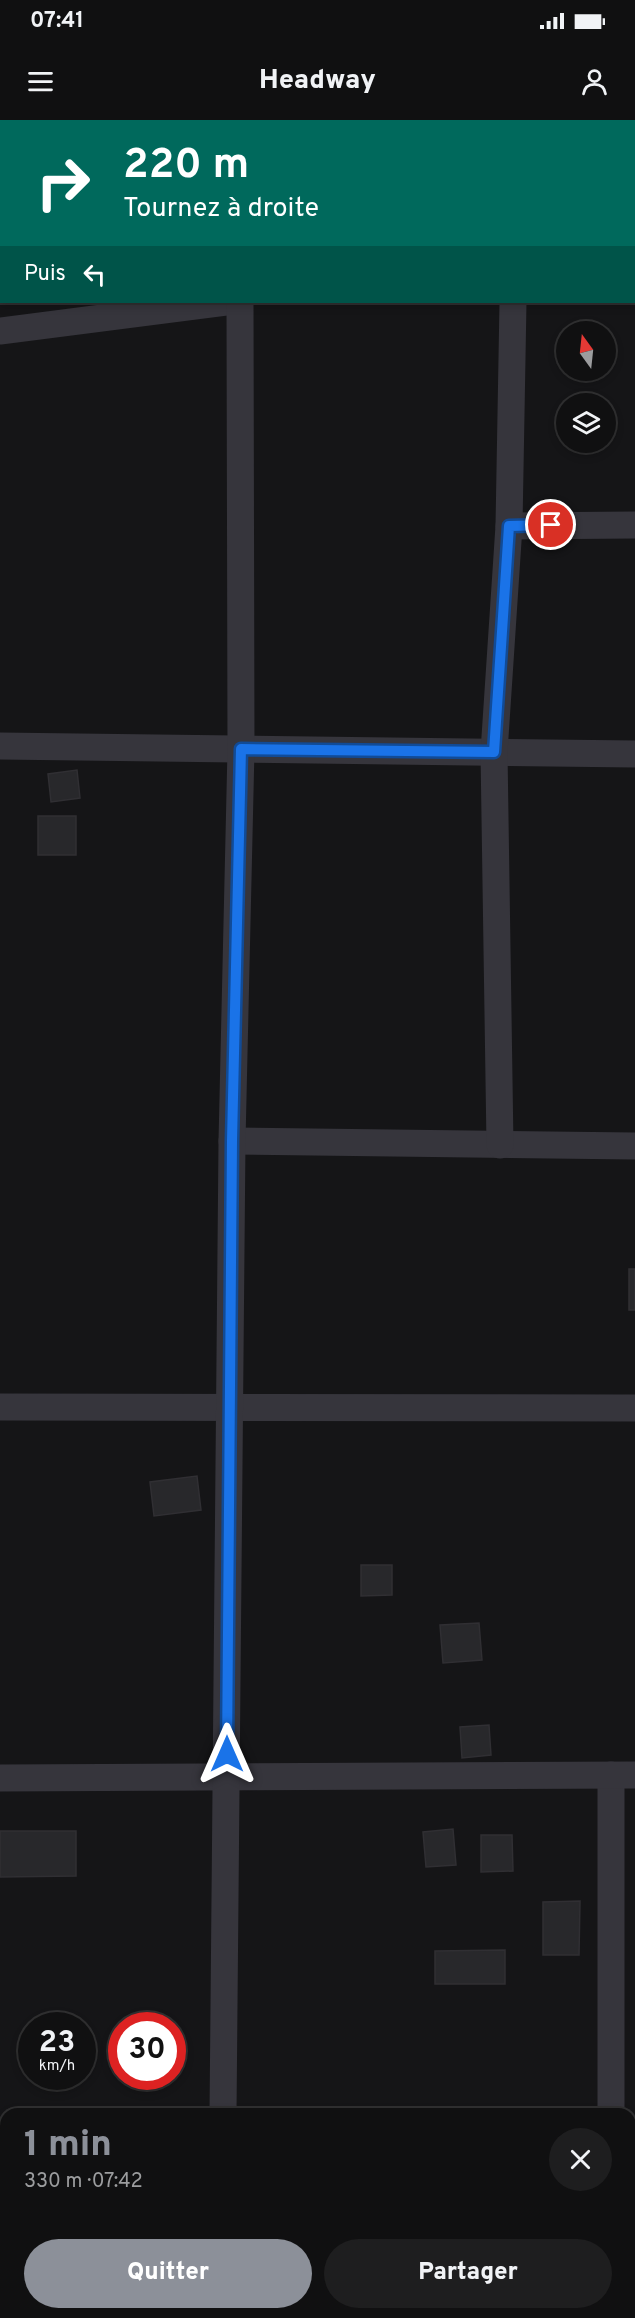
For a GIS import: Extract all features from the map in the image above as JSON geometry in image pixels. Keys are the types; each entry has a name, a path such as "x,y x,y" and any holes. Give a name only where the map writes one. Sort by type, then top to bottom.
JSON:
{"street":[{"path":"0,331 218,303"},
{"path":"224,2108 232,1141 241,749 240,303"},
{"path":"500,1145 494,752 509,526 513,303"},
{"path":"509,526 635,525"},
{"path":"0,746 635,754"},
{"path":"232,1141 635,1146"},
{"path":"0,1407 635,1408"},
{"path":"0,1778 623,1775 611,2108"}],"building":[{"path":"77,770 80,798 51,802 48,774"},
{"path":"38,816 76,816 76,855 38,855"},
{"path":"629,1269 635,1269 635,1310 629,1310"},
{"path":"197,1476 201,1510 154,1516 150,1482"},
{"path":"361,1565 392,1565 392,1595 361,1596"},
{"path":"479,1623 482,1660 443,1663 440,1625"},
{"path":"489,1725 491,1755 462,1758 460,1727"},
{"path":"453,1829 456,1865 426,1867 423,1832"},
{"path":"0,1831 76,1831 76,1876 0,1877"},
{"path":"481,1835 512,1835 513,1871 481,1872"},
{"path":"580,1901 579,1955 543,1955 543,1902"},
{"path":"505,1950 505,1984 435,1984 435,1951"}],"route":[{"path":"227,1754 232,1141 241,749 494,752 509,526 551,525"}]}
